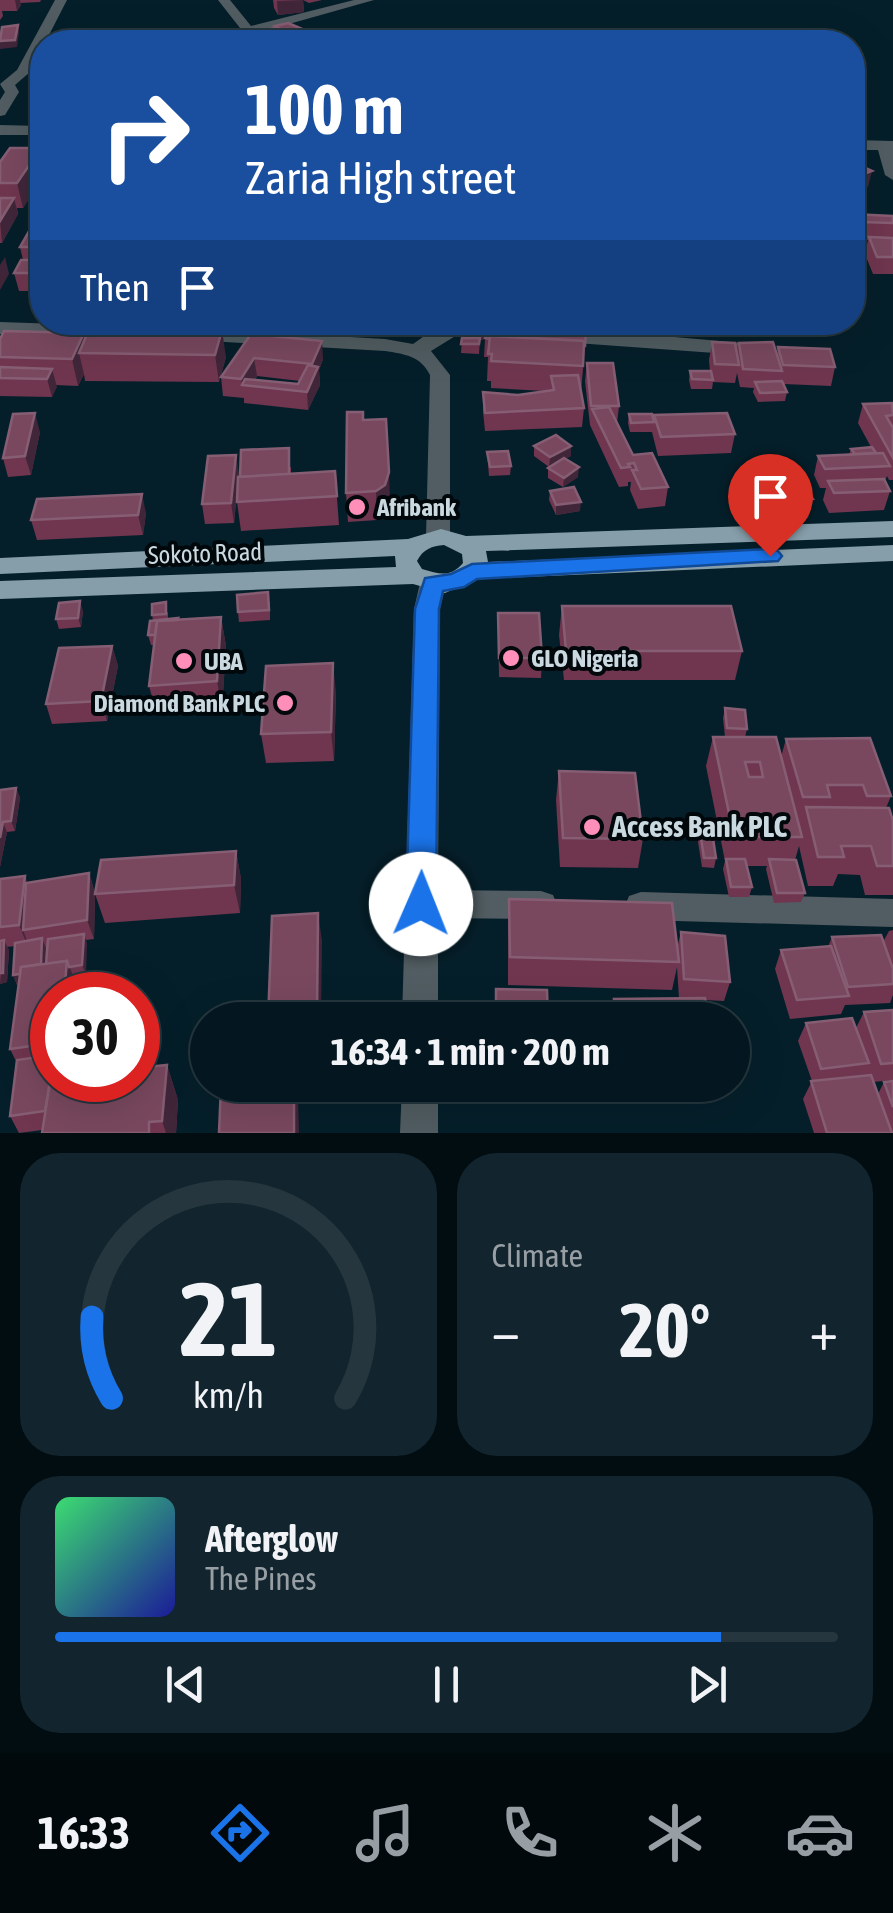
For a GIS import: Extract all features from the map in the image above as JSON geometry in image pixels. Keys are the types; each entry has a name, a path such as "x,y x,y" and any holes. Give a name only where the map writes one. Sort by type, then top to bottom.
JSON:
{"main road":[{"path":"893,528 466,544 438,537 412,547 406,561 423,579 456,582 472,571 893,553"},
{"path":"466,544 476,556 472,571"},
{"name":"Sokoto Road","path":"0,566 412,547"},
{"name":"Sokoto Road","path":"0,590 423,579"}],"street":[{"path":"45,30 61,0 78,0"},
{"path":"224,0 248,30"},
{"path":"275,30 368,0"},
{"path":"23,72 30,59"},
{"path":"0,112 12,92 3,82 30,70"},
{"path":"0,130 30,131"},
{"path":"888,146 893,175"},
{"path":"0,328 30,329"},
{"path":"193,335 385,345 417,351 436,363 440,375 438,537"},
{"path":"417,351 439,335"},
{"path":"540,335 764,350"},
{"path":"420,1002 427,609 423,579"},
{"path":"421,904 570,905"},
{"path":"607,905 893,913"},
{"path":"419,1133 420,1102"}],"building":[{"path":"288,23 300,28 282,30 275,26"},
{"path":"18,25 15,40 0,41 2,27"},
{"path":"10,148 30,148 30,164 17,183 0,183 0,162"},
{"path":"0,198 14,198 0,221"},
{"path":"865,215 893,216 893,223 865,222"},
{"path":"30,230 30,247 20,247"},
{"path":"869,237 893,238 893,257 877,257"},
{"path":"21,260 30,260 30,273 14,273"},
{"path":"4,331 83,335 72,359 0,357"},
{"path":"86,335 221,335 215,355 79,353"},
{"path":"250,335 322,341 312,364 254,358 241,379 221,377"},
{"path":"586,335 585,346 584,341 485,338"},
{"path":"490,336 584,341 583,366 491,361"},
{"path":"462,338 480,338 479,344 461,344"},
{"path":"712,342 735,343 739,365 715,364"},
{"path":"773,342 782,371 743,369 739,343"},
{"path":"778,347 830,349 835,367 783,365"},
{"path":"587,363 613,363 619,406 591,406"},
{"path":"308,365 318,367 307,392 242,385 245,379 298,384"},
{"path":"0,367 52,369 47,379 0,378"},
{"path":"690,371 711,371 713,380 692,379"},
{"path":"578,375 584,408 485,413 483,392 518,395 554,390 551,376"},
{"path":"782,381 787,392 760,393 755,382"},
{"path":"892,403 893,415 886,416 893,428 893,458 863,404"},
{"path":"609,407 633,455 652,453 668,487 641,489 632,470 637,470 634,463 621,468 592,409"},
{"path":"347,412 363,412 363,420 386,419 389,472 385,485 376,491 346,493"},
{"path":"35,413 25,456 3,458 13,414"},
{"path":"727,413 735,434 661,437 654,415"},
{"path":"629,414 652,414 654,422 631,423"},
{"path":"556,435 571,446 550,457 534,446"},
{"path":"872,447 876,453 855,454 851,449"},
{"path":"289,448 289,474 240,477 241,450"},
{"path":"508,451 511,466 490,467 487,452"},
{"path":"883,453 890,466 825,469 818,456"},
{"path":"236,455 231,503 202,504 208,456"},
{"path":"564,458 579,467 564,478 548,468"},
{"path":"791,466 813,499 787,502 775,484 785,482 776,468"},
{"path":"335,471 337,496 237,502 238,477"},
{"path":"884,479 890,491 834,493 828,481"},
{"path":"574,487 581,502 556,505 550,491"},
{"path":"142,494 138,515 31,520 37,499"},
{"path":"268,592 269,610 238,612 237,595"},
{"path":"80,601 78,618 56,619 59,603"},
{"path":"166,602 166,614 152,615 152,604"},
{"path":"562,606 731,606 742,651 566,651"},
{"path":"498,613 539,613 542,658 499,658"},
{"path":"221,617 217,681 149,686 157,621"},
{"path":"178,618 157,621 155,635 148,635 150,621"},
{"path":"112,646 101,701 46,704 59,648"},
{"path":"333,663 331,732 261,734 266,666"},
{"path":"725,708 745,710 747,729 727,728"},
{"path":"713,737 776,737 802,837 734,837","holes":["745,762 760,762 763,777 749,777"]},
{"path":"870,738 891,796 867,796 863,785 827,785 830,797 803,797 786,739"},
{"path":"559,771 635,773 643,839 563,838"},
{"path":"16,788 11,821 3,822 0,838 0,790"},
{"path":"806,807 889,808 893,821 893,866 877,866 871,846 841,846 844,857 818,857"},
{"path":"700,832 712,832 716,858 704,858"},
{"path":"236,851 234,885 95,894 101,860"},
{"path":"726,859 745,859 752,887 731,887"},
{"path":"769,859 796,860 805,893 777,893"},
{"path":"89,873 87,920 23,930 26,883"},
{"path":"25,876 19,925 0,927 0,879"},
{"path":"509,899 672,903 679,962 510,957"},
{"path":"318,913 317,1002 269,1002 272,916"},
{"path":"681,932 725,936 730,982 684,979"},
{"path":"84,934 82,965 69,967 67,961 46,964 48,939"},
{"path":"881,935 893,969 893,984 848,987 832,937"},
{"path":"42,938 41,964 21,967 20,974 13,975 15,943"},
{"path":"4,940 3,973 0,973 0,941"},
{"path":"831,946 849,996 797,1000 781,950"},
{"path":"67,961 66,972 30,972 30,1046 10,1049 21,967"},
{"path":"496,989 547,990 547,1002 496,1002"},
{"path":"705,998 706,1002 614,1002 614,999"},
{"path":"893,1010 893,1063 881,1064 864,1012"},
{"path":"852,1018 869,1063 821,1069 806,1023"},
{"path":"30,1058 30,1102 46,1102 45,1111 10,1116 17,1060"},
{"path":"167,1065 162,1121 149,1122 149,1133 42,1133 47,1102 160,1102 160,1066"},
{"path":"871,1075 892,1133 827,1133 811,1081"},
{"path":"893,1081 893,1107 884,1082"},
{"path":"220,1102 294,1102 294,1133 219,1133"}],"place":[{"name":"Afribank","path":"357,507"},
{"name":"GLO Nigeria","path":"511,658"},
{"name":"UBA","path":"184,661"},
{"name":"Diamond Bank PLC","path":"285,703"},
{"name":"Access Bank PLC","path":"592,827"}],"route":[{"path":"421,904 427,609 434,584 456,582 472,571 770,556"}]}
